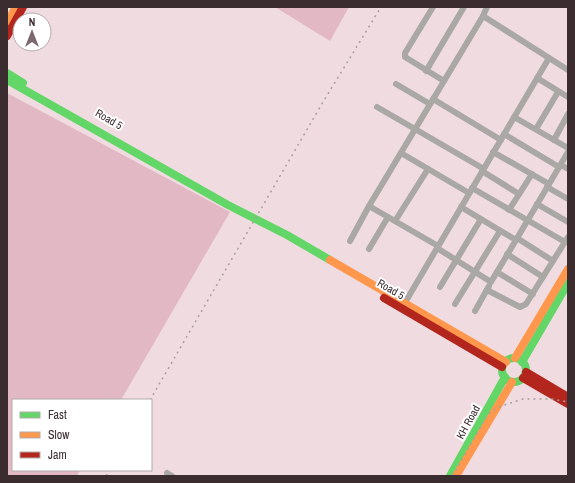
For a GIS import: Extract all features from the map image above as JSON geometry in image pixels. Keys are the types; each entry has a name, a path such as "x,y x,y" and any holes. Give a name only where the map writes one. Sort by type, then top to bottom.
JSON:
{"street":[{"path":"7,23 16,7"},
{"path":"7,36 23,7"},
{"path":"433,7 405,53 405,57 407,60 444,81"},
{"path":"426,71 464,7"},
{"path":"350,240 487,7"},
{"path":"483,16 568,70"},
{"path":"403,306 549,58"},
{"name":"Road 5","path":"7,73 229,202 239,210"},
{"path":"537,78 568,97"},
{"name":"Road 5","path":"7,80 271,228 290,242 504,364"},
{"path":"396,84 568,169"},
{"path":"536,129 558,92"},
{"path":"377,107 483,170 519,194"},
{"path":"554,140 568,114"},
{"path":"514,117 568,148"},
{"path":"494,152 532,174 568,199"},
{"path":"475,311 568,152"},
{"path":"401,153 428,169 509,210 527,221 566,239 526,304 520,307 487,290"},
{"path":"395,221 428,169"},
{"path":"509,210 532,174"},
{"path":"537,204 568,222"},
{"path":"369,206 438,247 491,282"},
{"path":"461,207 553,261"},
{"path":"369,250 388,217"},
{"path":"440,287 481,219"},
{"path":"455,304 500,231"},
{"path":"507,254 543,277"},
{"path":"519,360 568,269"},
{"path":"497,272 533,294"},
{"path":"519,360 525,366 524,375 518,381 508,380 502,372 504,364 519,360 568,283"},
{"path":"524,375 568,397"},
{"path":"524,375 568,404"},
{"name":"KH Road","path":"450,476 508,380"},
{"name":"KH Road","path":"456,476 508,380"}],"shaded area":[{"path":"275,7 349,7 330,41"},
{"path":"7,93 230,212 122,399 12,399 12,471 80,471 77,476 7,476"}],"railway":[{"path":"151,399 323,102 381,7"},
{"path":"453,476 488,414 501,406 523,399 552,399 568,402"},
{"path":"106,476 109,471"}],"traffic: fast":[{"path":"7,73 23,83"},
{"path":"7,80 228,205 287,235 330,260"},
{"path":"522,362 568,283"},
{"path":"514,358 519,359 525,365 526,370 525,375 519,381 514,382 509,381 503,375 502,370 503,365 509,359 514,358"},
{"path":"450,476 505,377"}],"traffic: slow":[{"path":"7,23 16,7"},
{"path":"330,260 506,362"},
{"path":"515,358 568,269"},
{"path":"456,476 512,382"}],"traffic: jam":[{"path":"7,36 23,7"},
{"path":"384,298 502,367"},
{"path":"526,372 568,397"},
{"path":"523,378 568,404"}]}
